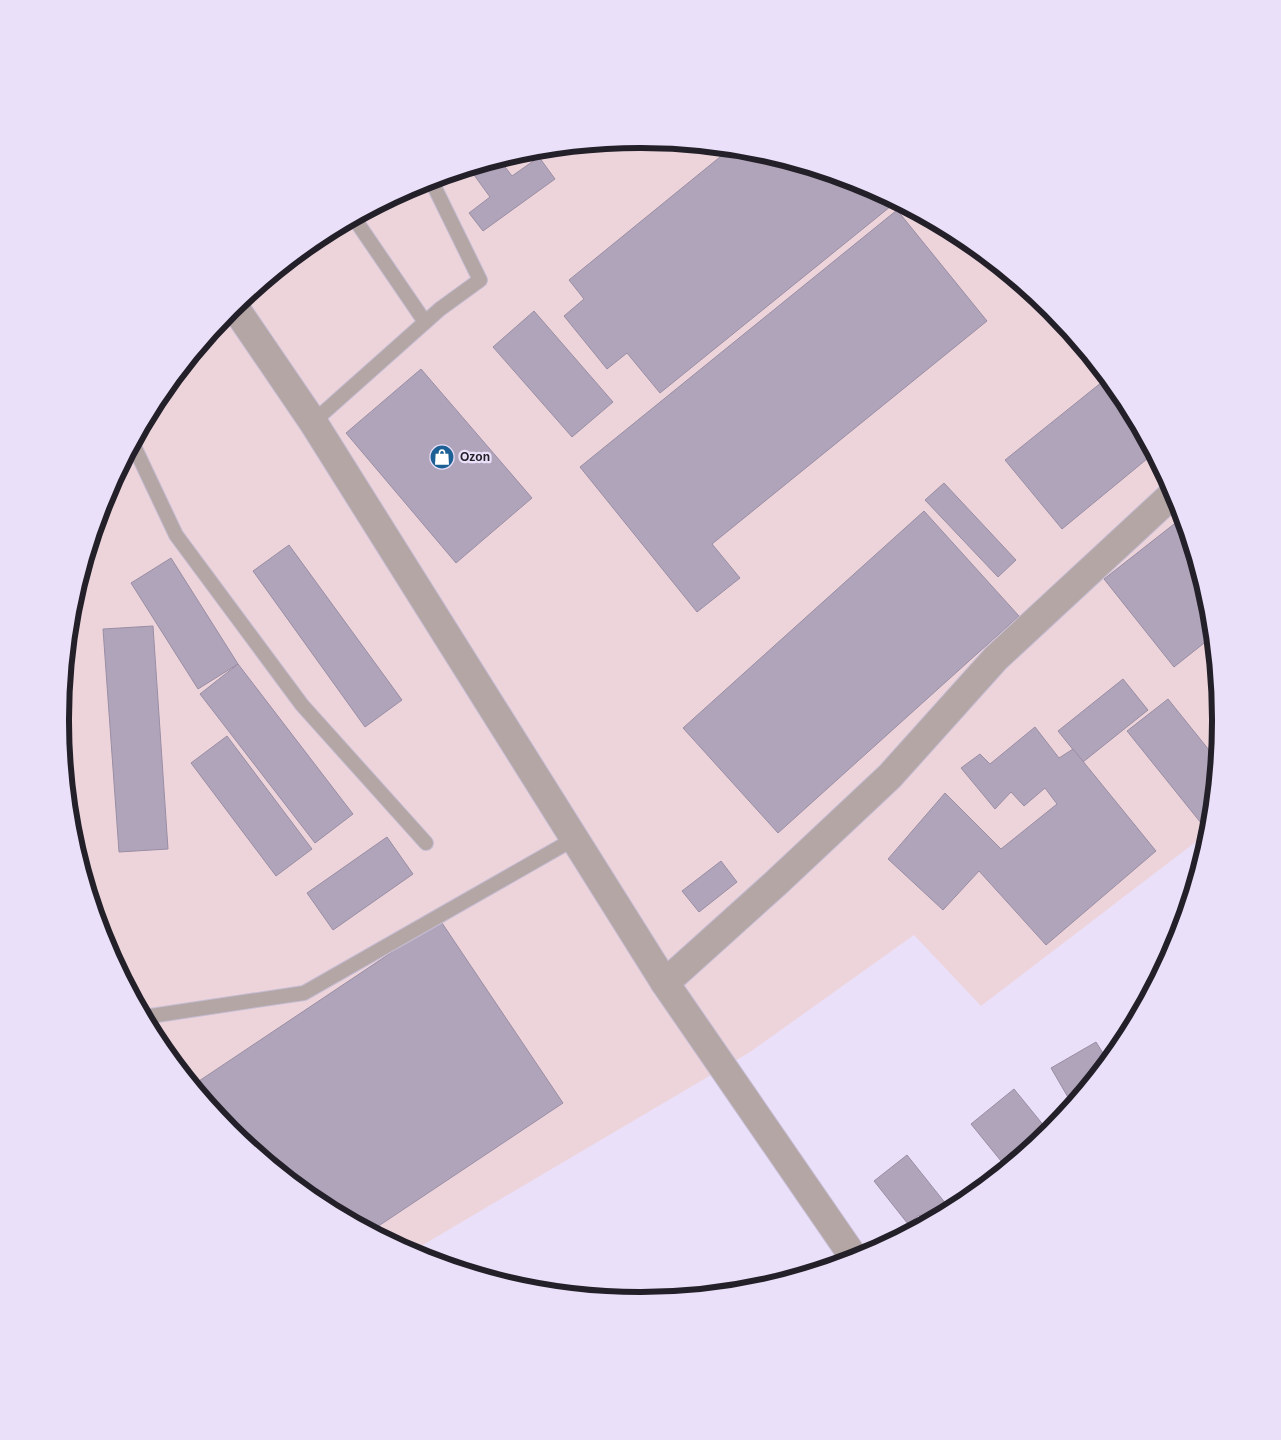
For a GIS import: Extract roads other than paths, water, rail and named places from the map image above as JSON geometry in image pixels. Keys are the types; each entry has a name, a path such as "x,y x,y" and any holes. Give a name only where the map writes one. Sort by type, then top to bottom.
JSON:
{"street":[{"path":"239,313 313,422 665,983 850,1251"},
{"path":"665,983 776,884 890,776 996,658 1168,499"}],"lane":[{"path":"313,422 440,309 480,280 435,187"},
{"path":"358,223 425,322"},
{"path":"136,451 176,535 302,705 426,843"},
{"path":"151,1016 304,993 574,839"}],"place":[{"name":"Ozon","path":"442,457"}]}
